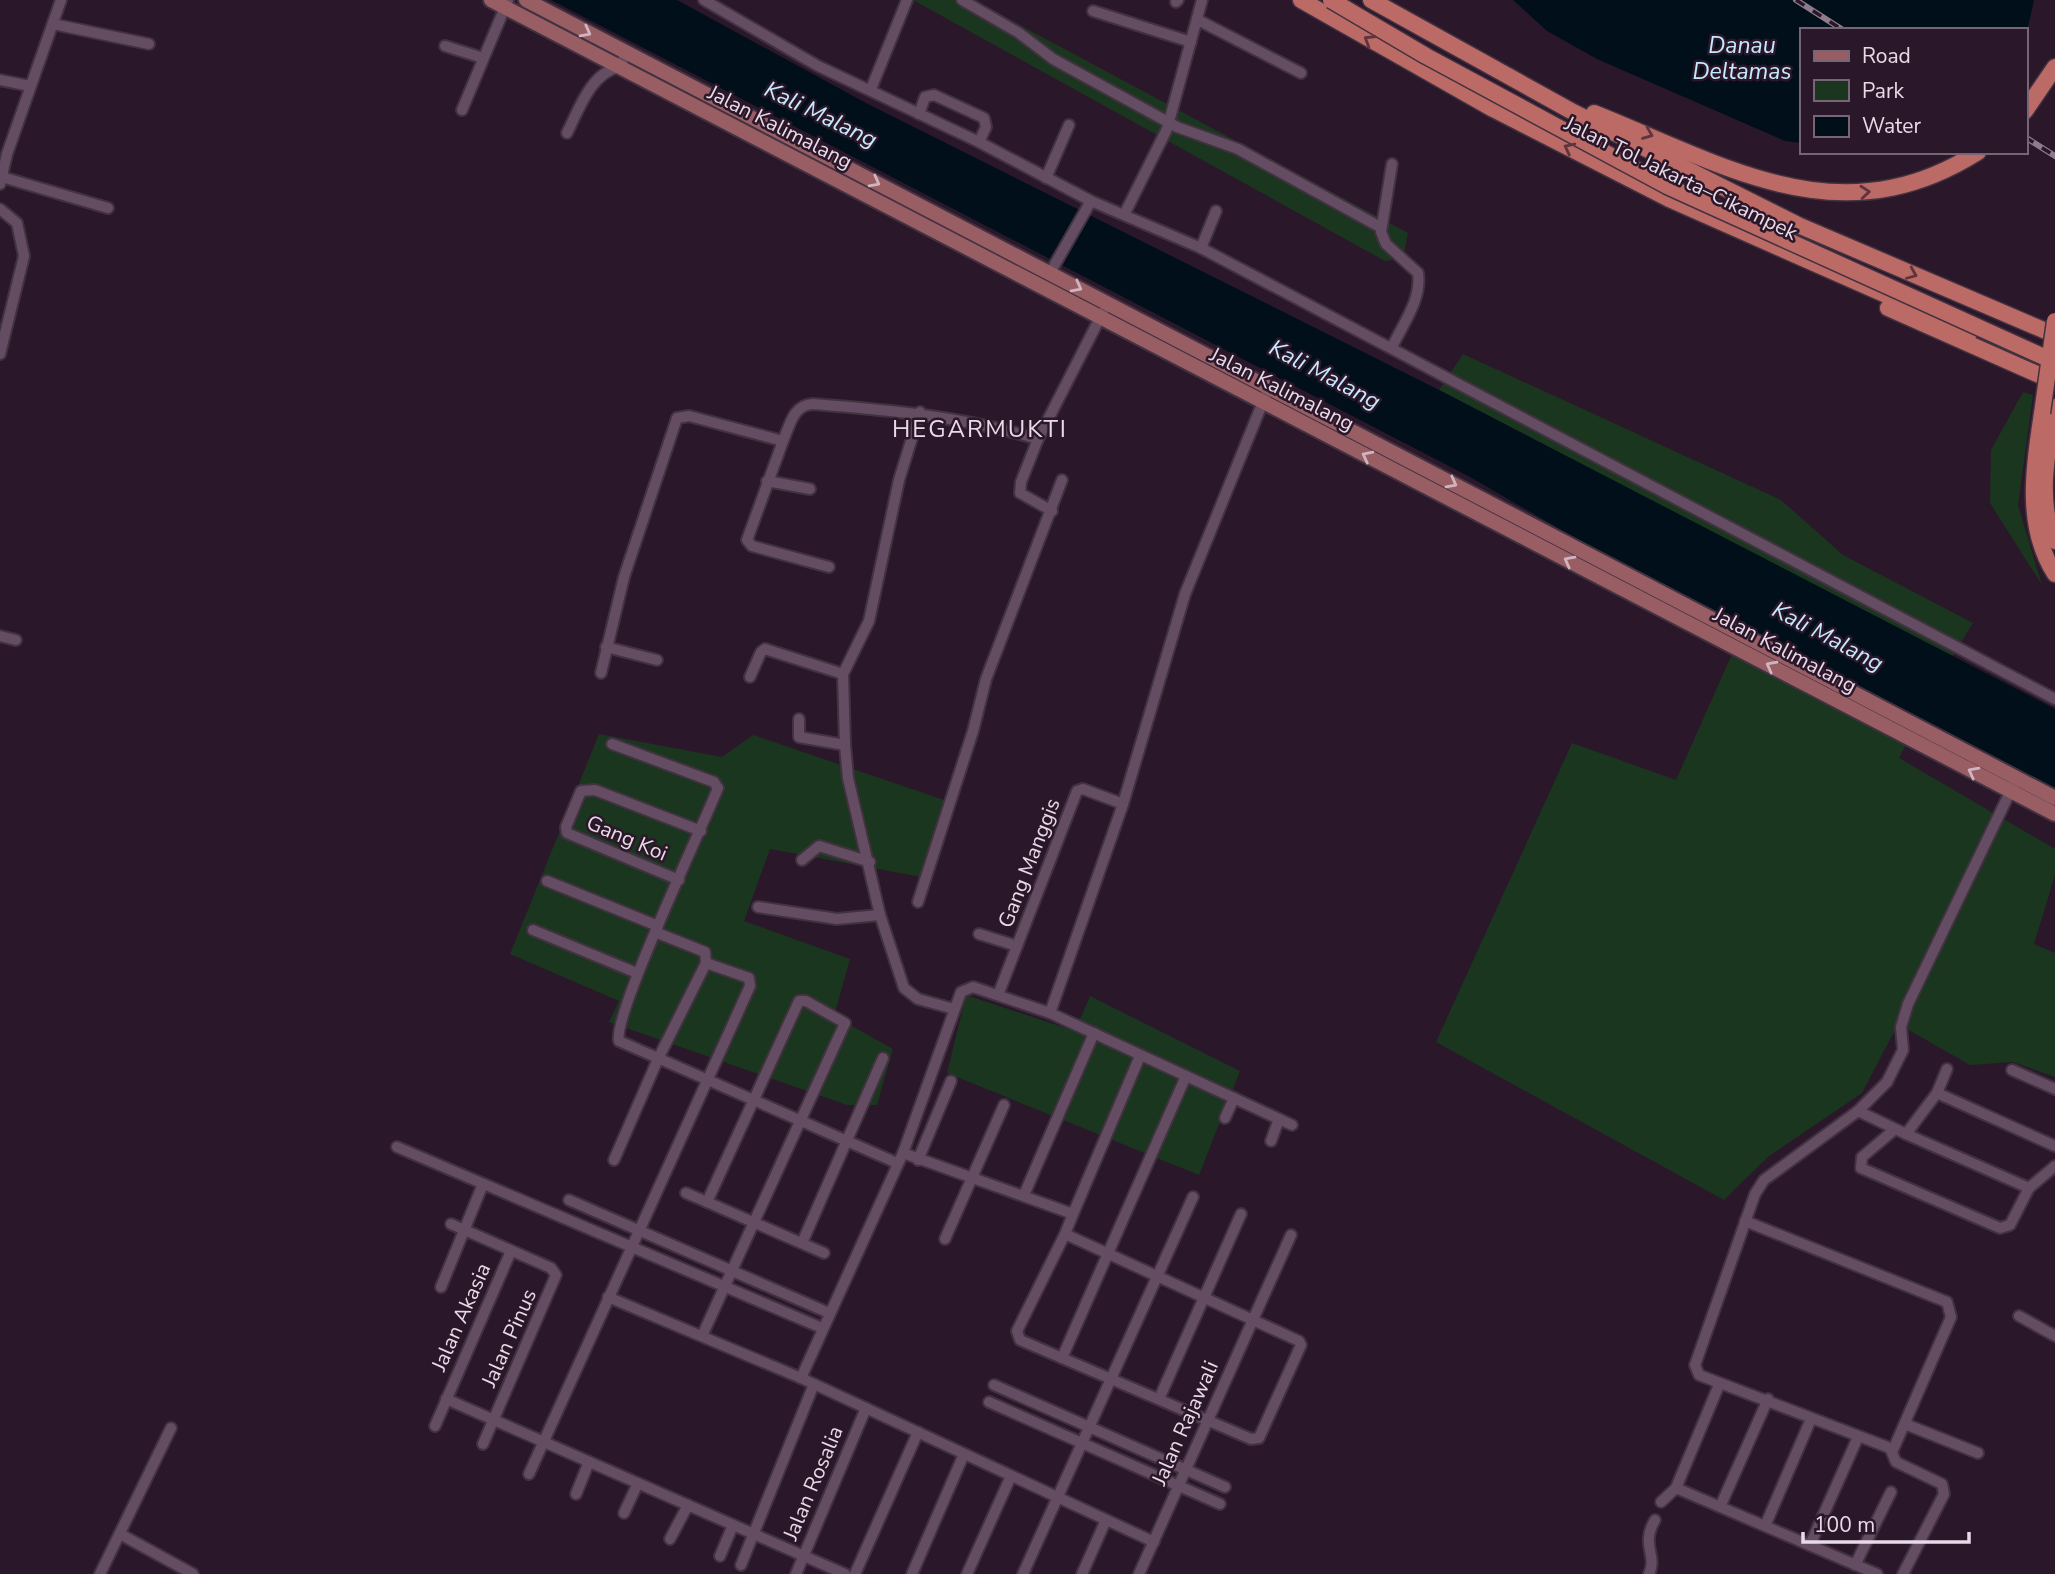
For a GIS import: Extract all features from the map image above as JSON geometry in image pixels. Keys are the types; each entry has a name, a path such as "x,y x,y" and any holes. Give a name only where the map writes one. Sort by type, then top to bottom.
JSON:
{"highway":[{"name":"Jalan Tol Jakarta–Cikampek","path":"1301,0 1493,109 1669,199 1803,261 2055,370"},
{"path":"1331,0 1426,56 1667,186 2055,362"},
{"path":"1349,0 1427,47 1659,172 1802,240 2055,351"},
{"name":"Jalan Tol Jakarta–Cikampek","path":"1371,0 1517,82 1798,225 2055,335"},
{"path":"2027,108 2055,67"},
{"path":"1517,82 1750,175 1816,193 1868,193 1905,186 1939,174 1974,154"},
{"path":"1803,261 1832,282 2055,382"},
{"path":"2055,321 2046,489 2048,521 2055,541"},
{"path":"2050,412 2035,478 2035,520 2042,552 2055,574"}],"main road":[{"name":"Jalan Kalimalang","path":"491,0 506,4 619,67 1263,402 2014,784 2055,797"},
{"name":"Jalan Kalimalang","path":"526,0 1054,267 1108,303 2014,784 2055,814"}],"street":[{"path":"61,0 3,153 1,180 108,208"},
{"path":"704,0 818,66 979,142 1046,178 1088,206 1125,213 1201,248 2055,699"},
{"path":"871,89 908,0"},
{"path":"962,0 1019,33 1053,59 1169,120 1238,149 1380,227"},
{"path":"1125,213 1169,120 1202,0"},
{"path":"463,110 506,4"},
{"path":"1093,12 1191,42"},
{"path":"1198,20 1301,73"},
{"path":"53,24 149,44"},
{"path":"445,46 483,58"},
{"path":"567,133 594,83 609,69 619,67 627,53"},
{"path":"0,80 30,86"},
{"path":"919,114 925,97 934,95 984,118 986,127 979,142"},
{"path":"1046,178 1069,125"},
{"path":"1392,164 1380,227 1386,244 1413,268 1419,282 1416,298 1392,347"},
{"path":"1054,267 1088,206"},
{"path":"0,209 17,223 24,256 0,354"},
{"path":"1201,248 1216,211"},
{"path":"1052,511 1020,493 1021,482 1038,439 1108,303"},
{"path":"1050,1013 1123,804 1185,594 1269,387"},
{"path":"829,567 748,542 747,537 783,441 797,410 805,404 920,412 995,427 1038,439"},
{"path":"920,412 899,480 869,621 843,674 845,746 848,778 870,862 880,915 904,988 918,999 954,1009"},
{"path":"601,673 624,578 673,422 683,415 783,441"},
{"path":"918,902 974,731 986,679 1062,480"},
{"path":"767,481 810,489"},
{"path":"0,636 16,640"},
{"path":"606,647 657,660"},
{"path":"750,677 761,652 765,649 843,674"},
{"path":"799,719 799,737 845,746"},
{"path":"612,744 716,783 718,788 638,973 617,1038 751,1101 845,1140 900,1158 918,1160 1073,1214"},
{"path":"1893,1450 1811,1419 1768,1399 1719,1385 1699,1375 1695,1365 1745,1221 1765,1180 1858,1111 1887,1082 1898,1062 1903,1050 1901,1022 1908,1004 2014,784"},
{"name":"Gang Manggis","path":"998,995 1077,791 1083,789 1123,804"},
{"name":"Gang Koi","path":"679,880 567,833 566,827 581,791 595,790 701,831"},
{"path":"802,860 819,846 870,862"},
{"path":"547,881 705,952 706,963 658,1059 614,1160"},
{"path":"758,907 837,919 880,915"},
{"path":"533,930 638,973"},
{"path":"979,934 1017,946"},
{"path":"529,1474 751,983 748,978 706,963"},
{"path":"801,1378 900,1158 954,1009 965,988 973,987 1050,1013 1292,1125"},
{"path":"702,1336 845,1025 806,1001 799,1001 707,1202"},
{"path":"1024,1195 1094,1033"},
{"path":"1065,1234 1295,1338 1301,1345 1269,1419 1256,1439 1207,1421 1022,1342 1017,1334 1065,1234 1140,1056"},
{"path":"802,1242 883,1058"},
{"path":"1906,1134 1937,1093 1947,1069"},
{"path":"2012,1070 2055,1089"},
{"path":"1062,1358 1185,1076"},
{"path":"918,1160 951,1081"},
{"path":"1937,1093 2055,1146"},
{"path":"1225,1118 1234,1098"},
{"path":"946,1239 1004,1105"},
{"path":"1858,1111 1894,1130 2029,1188"},
{"path":"1271,1141 1279,1119"},
{"path":"1894,1130 1862,1157 1861,1168 2000,1228 2010,1225 2029,1188 2055,1166"},
{"path":"397,1147 822,1328"},
{"path":"442,1287 483,1184"},
{"path":"686,1193 824,1252"},
{"path":"1023,1574 1193,1197"},
{"path":"569,1200 829,1313"},
{"path":"1159,1399 1241,1214"},
{"path":"1745,1221 1947,1302 1951,1317 1893,1450 1896,1462 1942,1485 1945,1490 1903,1574"},
{"path":"451,1224 511,1251"},
{"name":"Jalan Rajawali","path":"1139,1574 1291,1235"},
{"name":"Jalan Pinus","path":"483,1444 555,1282 554,1271 511,1251"},
{"name":"Jalan Akasia","path":"435,1426 511,1251"},
{"path":"608,1297 801,1378 1154,1542"},
{"path":"2019,1316 2055,1336"},
{"path":"741,1565 814,1384"},
{"path":"994,1385 1225,1487"},
{"path":"1661,1502 1676,1488 1719,1385"},
{"path":"446,1399 845,1574"},
{"path":"1720,1507 1768,1399"},
{"path":"989,1402 1220,1504"},
{"name":"Jalan Rosalia","path":"796,1574 866,1408"},
{"path":"1765,1526 1811,1419"},
{"path":"1905,1424 1978,1453"},
{"path":"100,1574 172,1428"},
{"path":"855,1574 918,1433"},
{"path":"1810,1545 1858,1437"},
{"path":"912,1574 964,1454"},
{"path":"576,1494 589,1462"},
{"path":"967,1574 1011,1476"},
{"path":"624,1513 638,1483"},
{"path":"1676,1488 1877,1574"},
{"path":"1855,1564 1891,1492"},
{"path":"670,1539 688,1505"},
{"path":"1082,1574 1106,1520"},
{"path":"1649,1574 1653,1563 1647,1542 1655,1520"},
{"path":"719,1556 733,1525"},
{"path":"120,1534 193,1574"}],"green space":[{"path":"913,0 973,0 1408,233 1403,258 1385,261"},
{"path":"1463,354 1781,500 1843,555 1973,623 1952,657 1439,390"},
{"path":"2023,392 2033,395 2018,505 2042,585 1990,503 1991,450"},
{"path":"1740,636 1916,725 1899,758 2055,849 2055,875 2034,944 2055,953 2055,1077 2013,1062 1970,1065 1898,1024 1862,1093 1769,1156 1724,1200 1436,1042 1572,743 1676,780"},
{"path":"599,734 722,757 753,735 950,802 927,878 770,849 744,921 850,959 834,1016 893,1049 877,1105 847,1105 609,1022 619,1001 510,954"},
{"path":"966,995 1075,1031 1090,996 1240,1071 1199,1175 947,1073"}],"water":[{"name":"Kali Malang","path":"551,0 677,0 866,103 1443,392 2055,709 2055,798 1741,634 1470,477"},
{"name":"Danau Deltamas","path":"1513,0 2034,0 2027,32 2027,28 1800,28 1800,143 1785,141 1597,59 1547,31"}],"railway":[{"path":"1796,0 1840,28"},
{"path":"2027,138 2055,156"}],"district":[{"name":"HEGARMUKTI","path":"980,429"}]}
